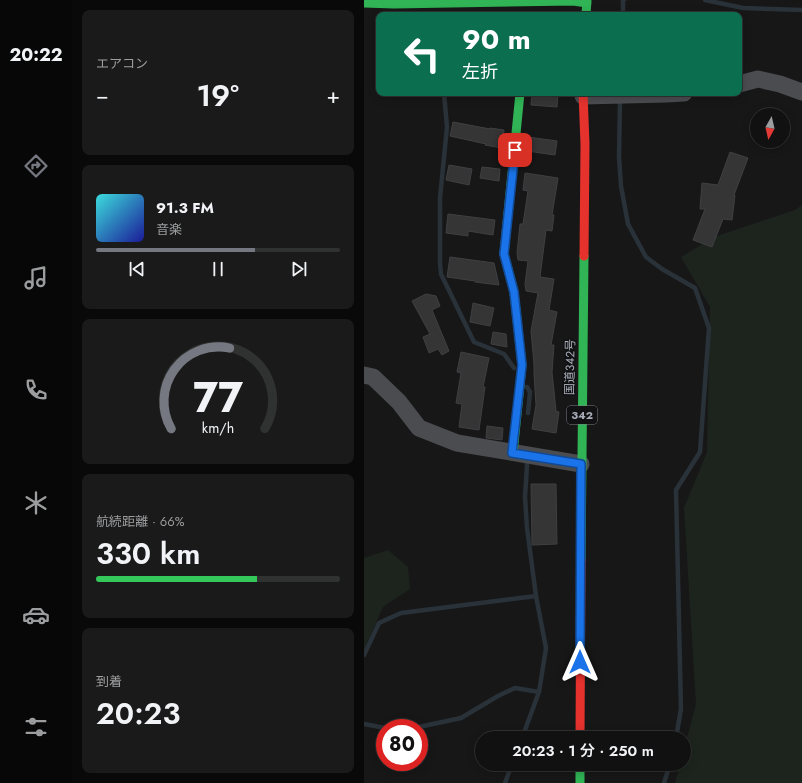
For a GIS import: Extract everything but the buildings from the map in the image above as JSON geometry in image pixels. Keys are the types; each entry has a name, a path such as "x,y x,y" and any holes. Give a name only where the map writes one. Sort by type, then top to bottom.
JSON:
{"main road":[{"path":"364,3 527,8 587,1 586,12"},
{"path":"512,453 522,365 514,292 504,254 520,96"},
{"name":"国道342号","path":"580,731 581,464 585,144 583,96"},
{"path":"580,771 580,783"}],"street":[{"path":"742,83 758,79 780,84 802,92"},
{"path":"364,375 373,377 399,402 419,428 457,443 581,464"}],"shaded area":[{"path":"802,205 802,783 675,783 678,771 691,771 691,731 689,731 696,704 684,508 707,452 710,307 681,257 714,237 795,210"},
{"path":"388,550 408,567 410,589 383,607 367,643 364,662 364,558"}],"waterway":[{"path":"623,12 624,0"},
{"path":"705,0 743,8 802,10"},
{"path":"444,96 447,127 440,198 441,274 474,342 504,354 514,368"},
{"path":"620,99 619,157 621,186 628,224 646,257 662,269 695,288 709,328 700,452 676,490 681,709 677,731"},
{"path":"527,387 530,392 528,413"},
{"path":"525,731 539,692 546,648 536,596 527,528 525,497 526,458"},
{"path":"364,655 379,623 401,613 536,596"},
{"path":"428,725 461,718 498,696 515,688 539,692"},
{"path":"364,724 376,726"},
{"path":"505,783 509,771"},
{"path":"664,783 668,771"}],"traffic: fast":[{"path":"586,12 587,0"},
{"path":"364,3 394,4 573,1 587,3"},
{"path":"513,453 522,365 514,292 504,254 520,96"},
{"path":"581,560 584,256"},
{"path":"580,771 580,783"}],"traffic: jam":[{"path":"583,96 585,144 584,256"},
{"path":"580,731 581,560"}],"route":[{"path":"515,150 504,254 514,292 522,365 512,453 581,464 580,662"}]}
